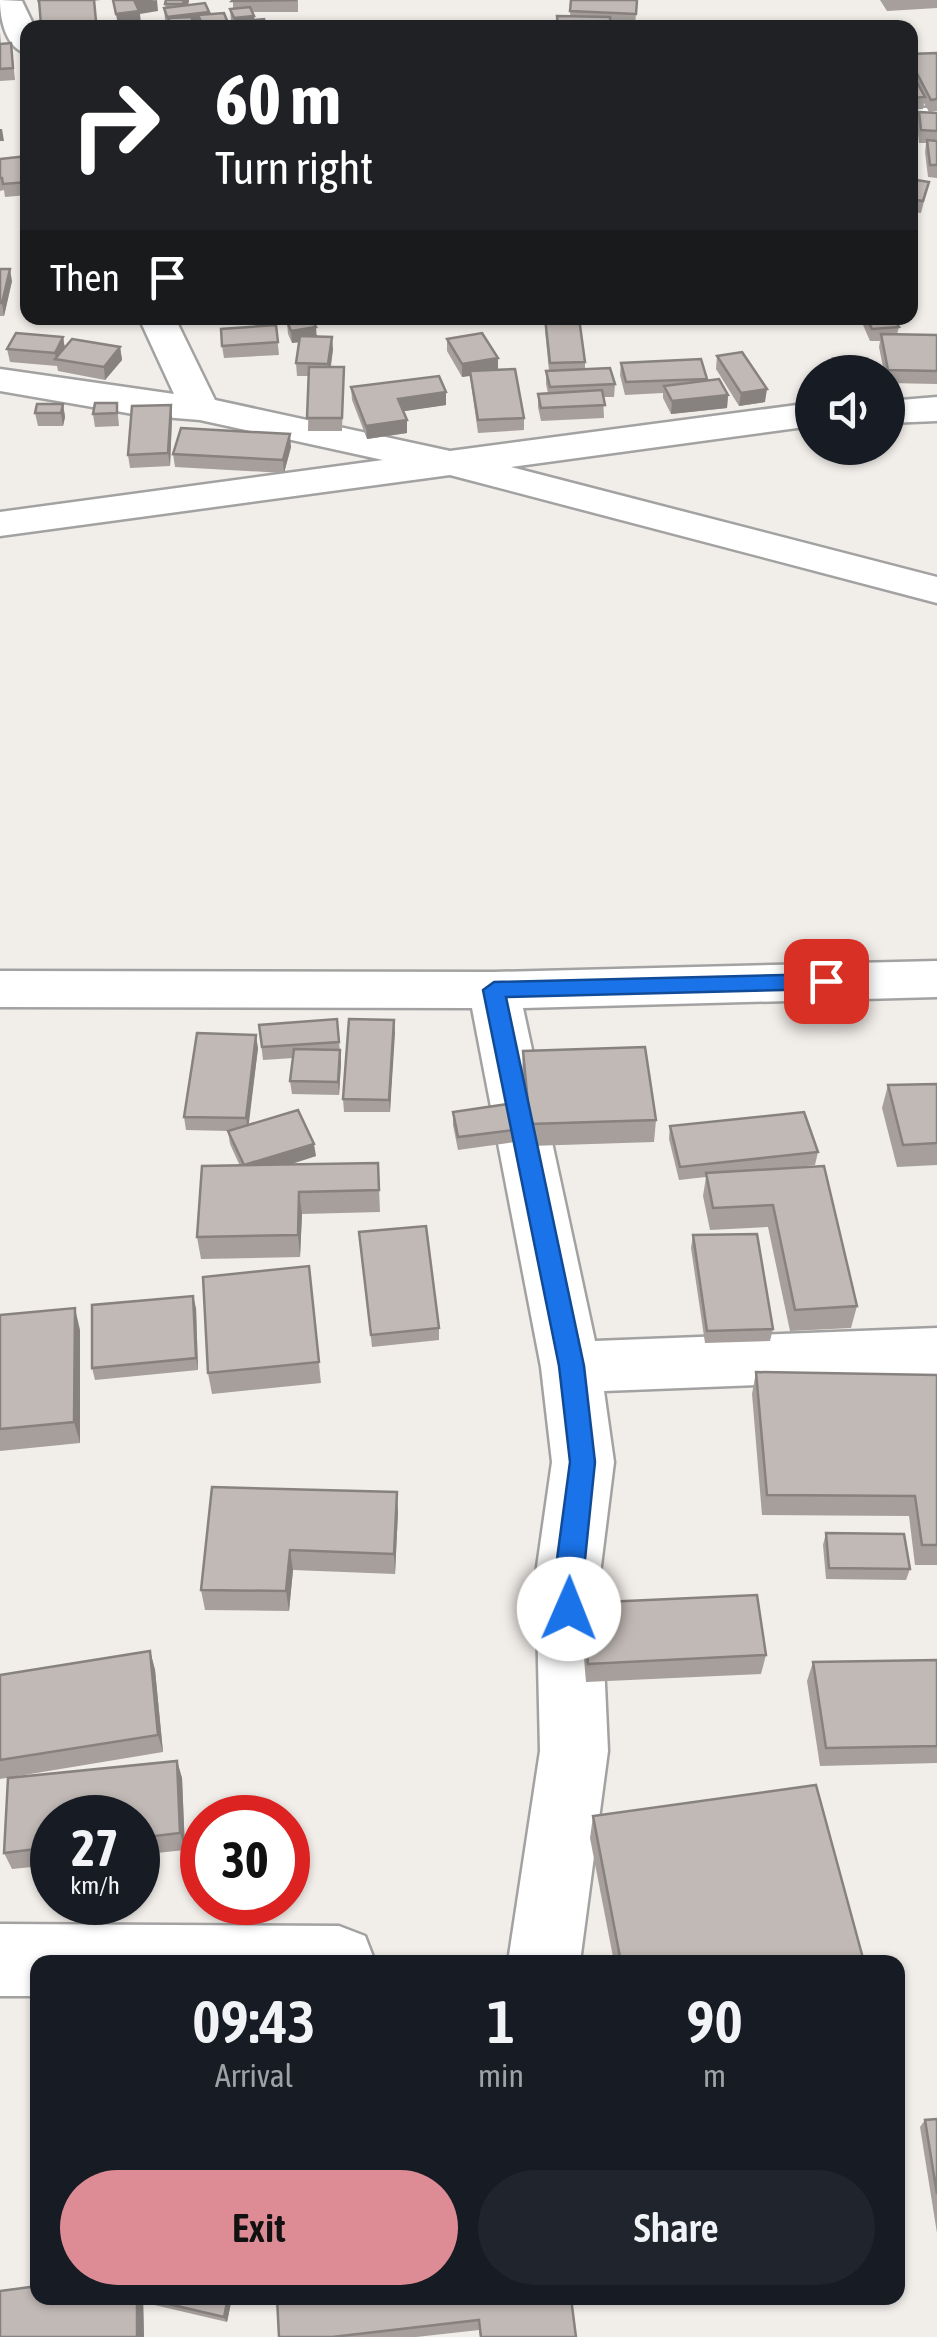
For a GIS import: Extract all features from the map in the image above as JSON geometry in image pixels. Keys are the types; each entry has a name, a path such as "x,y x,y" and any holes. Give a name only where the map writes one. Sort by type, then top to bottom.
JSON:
{"street":[{"path":"6,0 20,29"},
{"path":"160,325 200,408"},
{"path":"0,380 139,404 200,408 450,464 937,590"},
{"path":"905,411 937,409"},
{"path":"0,524 795,416"},
{"path":"0,989 494,990 937,978"},
{"path":"494,990 572,1366 583,1462 568,1574 574,1751 545,1955"},
{"path":"572,1366 937,1353"},
{"path":"0,1960 30,1960"}],"building":[{"path":"39,0 94,0 96,20 41,20"},
{"path":"113,0 153,0 135,2 139,11 116,14"},
{"path":"166,0 184,0 183,4 165,4"},
{"path":"571,0 637,0 636,14 570,11"},
{"path":"205,3 209,12 167,17 164,8"},
{"path":"250,7 254,16 234,18 230,9"},
{"path":"224,13 227,20 200,20 198,15"},
{"path":"557,16 610,20 557,20"},
{"path":"11,43 13,68 0,69 0,44"},
{"path":"937,53 937,99 931,100 918,75 918,54"},
{"path":"919,112 937,113 937,131 921,130"},
{"path":"927,140 937,141 937,165 930,165"},
{"path":"20,157 20,183 3,184 0,159"},
{"path":"918,180 929,182 923,201 918,200"},
{"path":"0,269 10,269 2,303 0,303"},
{"path":"276,325 278,342 222,346 221,329"},
{"path":"289,325 316,327 291,331"},
{"path":"546,325 580,325 585,362 550,363"},
{"path":"870,325 899,327 872,329"},
{"path":"16,333 63,337 55,353 7,349"},
{"path":"482,333 498,358 462,364 447,339"},
{"path":"881,334 937,335 937,371 905,370 905,355 885,355"},
{"path":"300,336 332,337 328,364 296,363"},
{"path":"72,339 120,347 104,367 55,359"},
{"path":"742,352 767,389 741,393 717,356"},
{"path":"701,359 707,379 626,382 621,363"},
{"path":"309,367 344,367 342,418 307,418"},
{"path":"610,368 615,384 550,387 546,371"},
{"path":"515,369 524,418 478,420 470,371"},
{"path":"439,376 446,392 398,399 407,420 366,426 351,387"},
{"path":"719,379 728,395 672,401 664,386"},
{"path":"602,390 605,405 541,408 538,394"},
{"path":"95,403 117,403 117,413 93,414"},
{"path":"37,404 63,404 61,413 35,413"},
{"path":"171,405 168,453 128,455 132,406"},
{"path":"181,428 290,434 283,460 173,454"},
{"path":"337,1019 339,1042 262,1047 259,1025"},
{"path":"349,1019 394,1020 389,1100 343,1099"},
{"path":"197,1033 256,1035 246,1118 184,1117"},
{"path":"645,1047 656,1120 530,1124 523,1051"},
{"path":"294,1049 340,1050 338,1082 290,1081"},
{"path":"937,1084 937,1143 903,1145 888,1085"},
{"path":"508,1104 515,1130 458,1137 453,1112"},
{"path":"298,1110 314,1144 244,1165 228,1131"},
{"path":"804,1112 818,1152 680,1167 670,1126"},
{"path":"378,1163 379,1190 299,1192 298,1235 197,1237 202,1166"},
{"path":"824,1166 857,1306 795,1310 773,1205 713,1208 706,1173"},
{"path":"426,1226 439,1328 371,1335 359,1232"},
{"path":"757,1234 773,1329 707,1331 693,1235"},
{"path":"309,1266 319,1362 208,1373 203,1277"},
{"path":"193,1296 196,1358 92,1368 92,1305"},
{"path":"75,1308 74,1422 0,1429 0,1315"},
{"path":"756,1372 937,1375 937,1545 922,1545 915,1496 767,1495"},
{"path":"212,1487 397,1492 394,1554 290,1550 286,1591 201,1590"},
{"path":"826,1533 904,1534 910,1569 829,1568"},
{"path":"757,1595 766,1655 588,1664 583,1603"},
{"path":"150,1651 158,1735 0,1760 0,1675"},
{"path":"937,1660 937,1746 826,1748 813,1662"},
{"path":"177,1761 180,1833 160,1835 160,1795 30,1795 30,1850 4,1853 8,1778"},
{"path":"816,1785 862,1955 620,1955 593,1816"},
{"path":"937,2119 937,2194 925,2120"},
{"path":"30,2287 30,2305 137,2305 137,2337 0,2337 0,2291"},
{"path":"173,2305 227,2305 224,2317"},
{"path":"277,2305 572,2305 576,2337 481,2337 479,2320 332,2337 279,2337"}],"route":[{"path":"569,1609 568,1574 583,1462 572,1366 494,990 826,981"}]}
